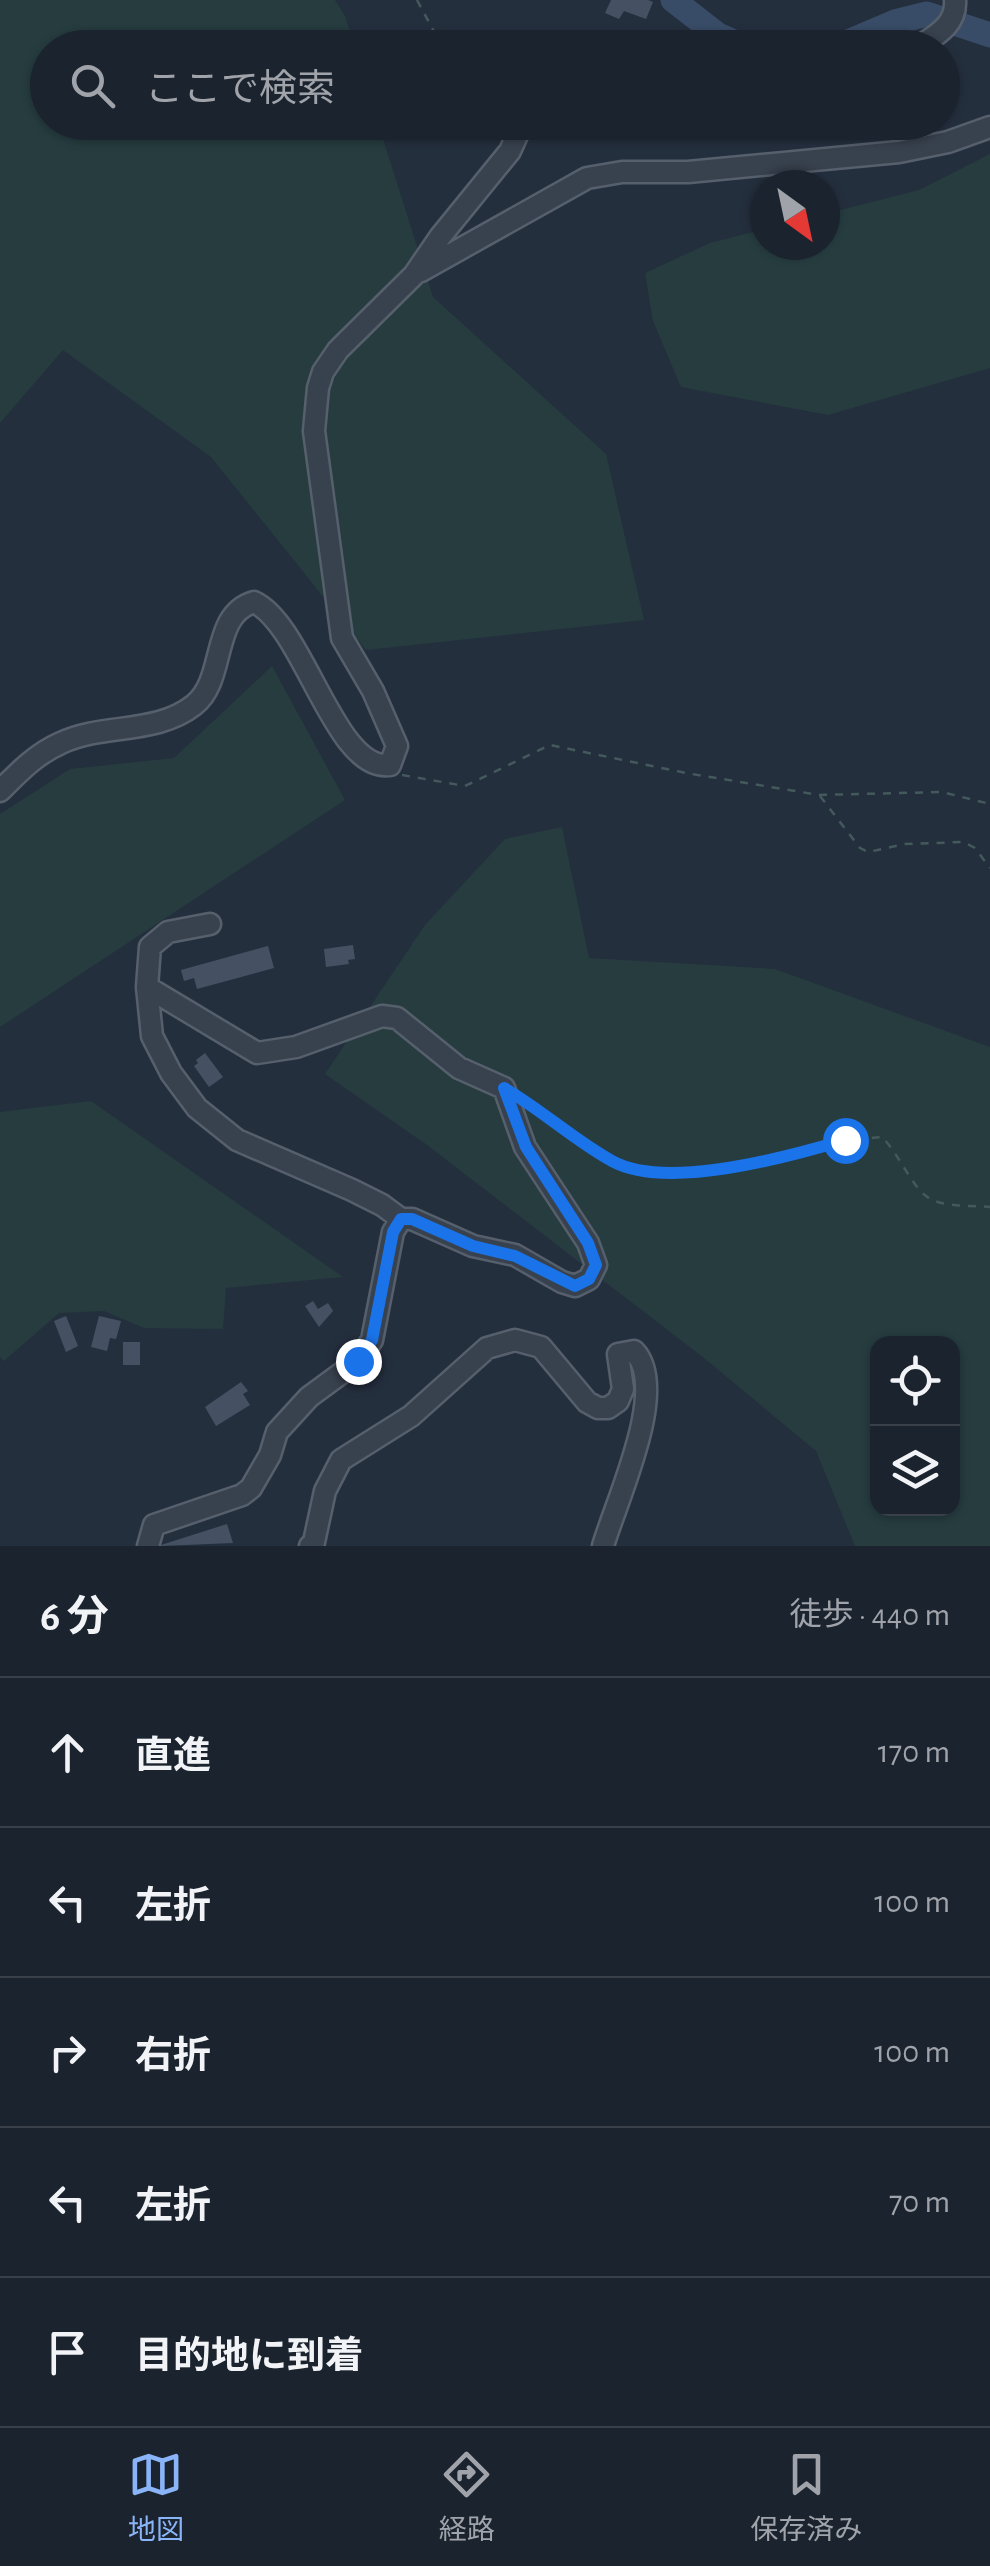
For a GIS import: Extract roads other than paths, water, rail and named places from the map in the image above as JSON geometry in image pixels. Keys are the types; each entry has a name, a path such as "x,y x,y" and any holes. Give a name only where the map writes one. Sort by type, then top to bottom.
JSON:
{"street":[{"path":"943,30 952,19 955,0"},
{"path":"960,138 990,127"},
{"path":"0,791 29,762 62,742 169,720 197,703 210,684 232,617 242,606 254,602 268,608 290,637 328,712 350,742 366,759 381,766 390,765 397,746 373,691 342,638 314,431 318,388 323,372 338,350 414,275 515,140"},
{"path":"414,275 587,178 622,172 688,172 900,152 954,140"},
{"path":"147,987 257,1053 296,1047 382,1016 397,1018 458,1068 504,1088 526,1147 588,1243 596,1265 589,1279 575,1286 562,1282 515,1256 473,1246 412,1219 401,1219 352,1190 237,1140 197,1108 152,1036 147,987 150,947 168,932 210,924"},
{"path":"148,1546 154,1525 251,1488 270,1455 277,1432 309,1397 358,1361 372,1340 393,1232 401,1219"},
{"path":"310,1546 325,1491 341,1460 411,1416 487,1348 515,1340 541,1346 587,1402 598,1408 608,1408 618,1401 623,1389 618,1354 634,1352 642,1360 648,1400 603,1546"}],"waterway":[{"path":"673,0 712,30"},
{"path":"876,30 927,14 990,35"}]}
